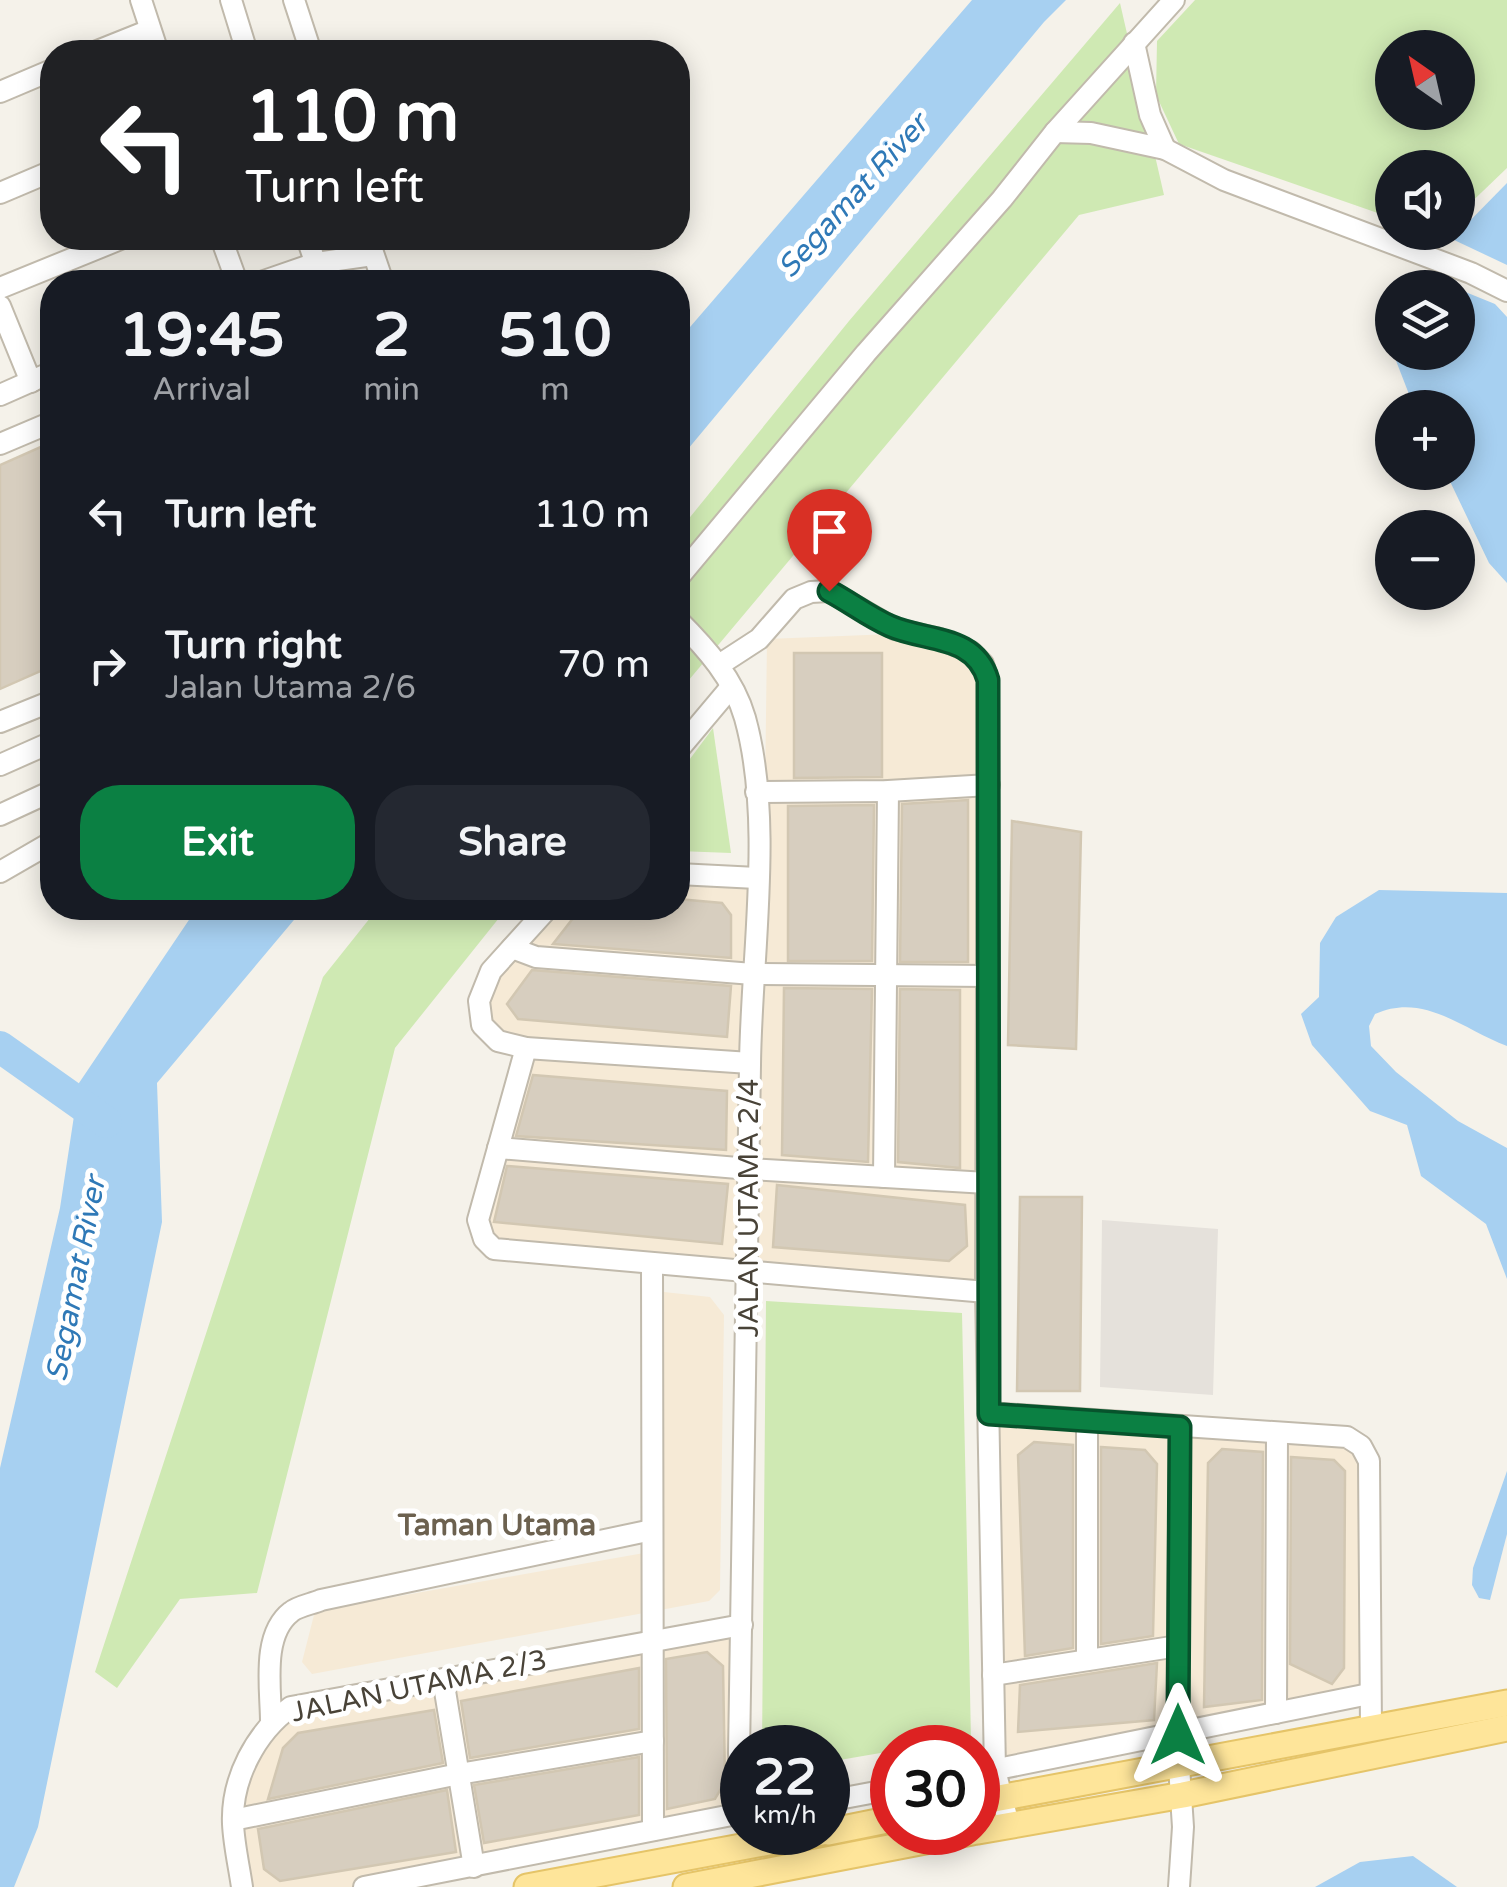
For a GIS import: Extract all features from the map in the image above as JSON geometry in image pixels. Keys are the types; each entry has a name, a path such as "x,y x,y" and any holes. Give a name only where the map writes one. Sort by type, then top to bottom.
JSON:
{"main road":[{"path":"1000,1798 1507,1703"},
{"path":"1000,1827 1183,1796 1507,1728"},
{"path":"527,1887 720,1845"},
{"path":"686,1887 870,1852"}],"street":[{"path":"140,0 154,40"},
{"path":"231,0 243,40"},
{"path":"294,0 307,40"},
{"path":"690,564 1055,132 1174,0"},
{"path":"125,40 150,30"},
{"path":"1134,44 1150,115 1165,150"},
{"path":"0,92 40,75"},
{"path":"1055,132 1091,133 1165,150 1224,180 1471,273 1507,291"},
{"path":"0,193 40,176"},
{"path":"45,270 94,250"},
{"path":"325,270 362,250"},
{"path":"0,288 40,272"},
{"path":"0,306 31,382"},
{"path":"0,395 40,378"},
{"path":"0,444 40,427"},
{"path":"719,665 758,639 794,599 811,592 829,591 895,628 940,639 971,652 983,664 988,680 986,1292 993,1674 989,1725"},
{"name":"JALAN UTAMA 2/4","path":"690,633 719,665 745,718 756,792 741,1725"},
{"path":"690,736 731,686"},
{"path":"0,722 40,707"},
{"path":"0,765 40,747"},
{"path":"756,792 888,792 989,785"},
{"path":"884,1177 888,792"},
{"path":"0,815 40,797"},
{"path":"0,872 40,849"},
{"path":"690,875 757,878"},
{"path":"537,920 492,972 479,1002 482,1025 498,1040 526,1048 750,1063"},
{"path":"512,948 536,957 753,974 987,976"},
{"path":"526,1048 478,1220 484,1239 494,1249 986,1292"},
{"path":"498,1148 750,1170 987,1183"},
{"path":"652,1264 653,1830"},
{"path":"989,1414 1347,1438 1361,1446 1369,1461 1371,1729"},
{"path":"1087,1421 1087,1660"},
{"path":"1178,1735 1180,1427"},
{"path":"1276,1714 1277,1433"},
{"path":"270,1722 272,1647 276,1628 292,1611 321,1600 652,1530"},
{"name":"JALAN UTAMA 2/3","path":"242,1887 233,1820 245,1766 257,1738 270,1722 291,1707 742,1625"},
{"path":"993,1674 1178,1646"},
{"path":"443,1679 474,1867"},
{"path":"1000,1768 1369,1694"},
{"path":"233,1820 653,1740"},
{"path":"1179,1766 1183,1796 1179,1887"},
{"path":"1000,1814 1009,1825"},
{"path":"364,1887 720,1819"},
{"path":"747,1855 749,1876"}],"shaded area":[{"path":"892,634 968,658 995,682 995,1285 478,1242 517,1055 474,1027 486,968 528,920 690,920 690,864 764,868 767,639"},
{"path":"1102,1220 1218,1229 1213,1395 1100,1387"},
{"path":"664,1292 710,1297 724,1315 720,1590 709,1601 312,1674 302,1662 315,1611 661,1550"},
{"path":"981,1404 1370,1442 1375,1686 1000,1762 1000,1725 987,1725"},
{"path":"749,1617 745,1725 720,1725 720,1824 388,1887 235,1887 239,1762 266,1716"}],"green space":[{"path":"1195,0 1507,0 1507,168 1475,199 1475,150 1375,150 1375,212 1179,144 1156,95 1157,41"},
{"path":"1120,3 1164,195 1079,215 690,679 690,517 849,321"},
{"path":"713,728 731,853 690,851 690,759"},
{"path":"368,920 497,920 395,1048 257,1593 180,1599 117,1688 95,1672 323,977"},
{"path":"766,1301 962,1313 971,1725 870,1725 870,1755 850,1758 850,1725 762,1725"}],"water":[{"name":"Segamat River","path":"972,0 1066,0 690,447 690,327"},
{"path":"1507,183 1507,265 1475,250 1475,216"},
{"path":"1475,296 1495,304 1507,317 1507,583 1489,563 1475,534 1475,510 1464,510 1454,490 1475,490 1475,390 1407,390 1400,370 1475,370"},
{"path":"1379,890 1507,893 1507,1046 1442,1015 1410,1007 1375,1014 1369,1026 1371,1046 1396,1072 1458,1121 1507,1148 1507,1279 1486,1224 1421,1176 1407,1125 1370,1111 1312,1045 1301,1014 1319,997 1320,943 1336,917"},
{"name":"Segamat River","path":"189,920 294,920 157,1083 162,1222 38,1827 14,1887 0,1887 0,1468 60,1208 79,1083"},
{"path":"1507,1471 1507,1534 1490,1600 1479,1598 1472,1585 1473,1568"},
{"path":"1413,1856 1457,1887 1315,1887 1360,1862"}],"building":[{"path":"40,447 40,671 0,689 0,465"},
{"path":"794,653 882,653 882,777 794,778"},
{"path":"968,800 968,962 900,962 902,804"},
{"path":"874,805 872,961 788,961 788,806"},
{"path":"1012,821 1081,832 1076,1049 1008,1045"},
{"path":"690,900 722,903 731,915 731,958 553,944 572,920 690,920"},
{"path":"532,970 731,986 727,1037 518,1019 507,1004"},
{"path":"784,988 872,989 868,1162 782,1155"},
{"path":"900,989 960,990 960,1168 898,1162"},
{"path":"533,1075 727,1091 726,1150 516,1136"},
{"path":"507,1166 728,1184 722,1244 494,1222"},
{"path":"777,1185 965,1205 967,1246 949,1261 773,1247"},
{"path":"1020,1197 1082,1197 1080,1391 1017,1391"},
{"path":"1034,1442 1073,1445 1073,1648 1025,1656 1018,1455"},
{"path":"1101,1447 1145,1450 1157,1464 1153,1636 1101,1644"},
{"path":"1222,1449 1263,1452 1262,1700 1204,1707 1208,1463"},
{"path":"1291,1457 1334,1460 1345,1471 1344,1668 1332,1684 1290,1664"},
{"path":"707,1652 723,1666 724,1725 720,1725 720,1790 715,1799 667,1809 666,1659"},
{"path":"1157,1663 1154,1720 1018,1732 1020,1685"},
{"path":"639,1668 639,1729 470,1758 461,1701"},
{"path":"434,1710 443,1763 268,1799 283,1748 298,1733"},
{"path":"639,1757 639,1815 484,1843 474,1785"},
{"path":"447,1790 456,1852 280,1881 264,1869 258,1829"}],"waterway":[{"path":"0,1047 106,1122"}],"district":[{"name":"Taman Utama","path":"497,1525"}],"route":[{"path":"829,591 895,628 940,639 971,652 983,664 988,680 989,1414 1180,1427 1178,1735"}]}
